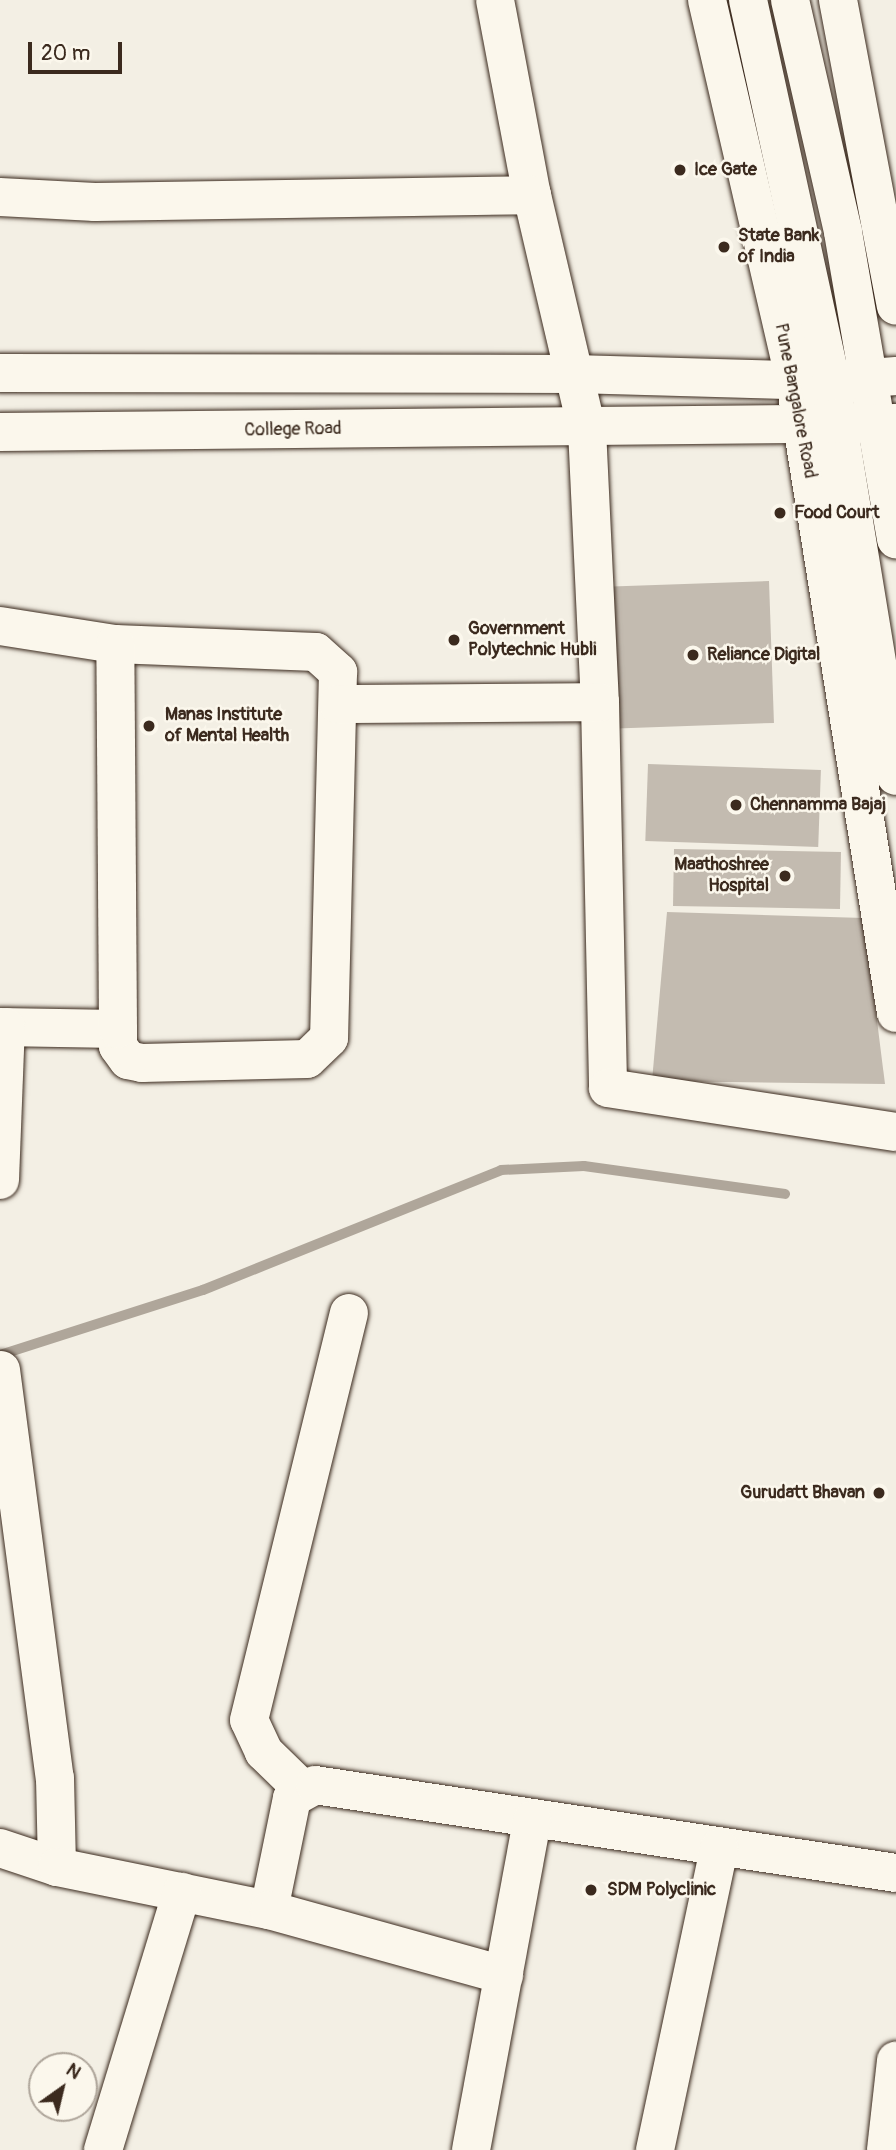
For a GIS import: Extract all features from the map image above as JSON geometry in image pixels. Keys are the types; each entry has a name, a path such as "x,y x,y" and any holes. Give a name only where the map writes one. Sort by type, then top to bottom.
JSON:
{"street":[{"path":"495,0 532,195 587,429 600,702 608,1088 896,1132"},
{"name":"Pune Bangalore Road","path":"707,0 813,381"},
{"path":"748,0 820,426 896,776"},
{"path":"790,0 843,232 883,377 896,539"},
{"path":"838,0 896,306"},
{"path":"0,197 95,202 532,195"},
{"path":"0,373 574,374 813,381 883,377"},
{"name":"College Road","path":"0,432 587,429 886,424"},
{"name":"Pune Bangalore Road","path":"820,426 896,1013"},
{"path":"0,626 116,644 316,652 338,672 332,1022 325,1045 306,1059 142,1063 128,1060 118,1046 116,644"},
{"path":"338,704 600,702"},
{"path":"0,1180 3,1027 118,1029"},
{"path":"349,1313 249,1720 264,1752 301,1788 332,1787 532,1820 896,1873"},
{"path":"1,1370 55,1778 57,1867"},
{"path":"269,1910 287,1814 301,1788"},
{"path":"471,2150 532,1820"},
{"path":"0,1848 57,1867 269,1910 504,1975"},
{"path":"655,2150 719,1848"},
{"path":"103,2150 182,1892"},
{"path":"886,2150 896,2062"}],"building":[{"name":"Reliance Digital","path":"769,581 774,723 617,728 612,586"},
{"name":"Chennamma Bajaj","path":"648,764 821,770 818,847 645,841"},
{"path":"674,849 841,852 840,909 673,906"},
{"path":"667,912 864,918 885,1084 652,1081"}],"waterway":[{"path":"0,1355 203,1290 501,1170 584,1166 785,1194"}],"place":[{"name":"Ice Gate","path":"680,170"},
{"name":"State Bank of India","path":"724,247"},
{"name":"Food Court","path":"780,513"},
{"name":"Government Polytechnic Hubli","path":"454,640"},
{"name":"Reliance Digital","path":"693,655"},
{"name":"Manas Institute of Mental Health","path":"149,726"},
{"name":"Chennamma Bajaj","path":"736,805"},
{"name":"Maathoshree Hospital","path":"785,876"},
{"name":"Gurudatt Bhavan","path":"879,1493"},
{"name":"SDM Polyclinic","path":"591,1890"}]}
